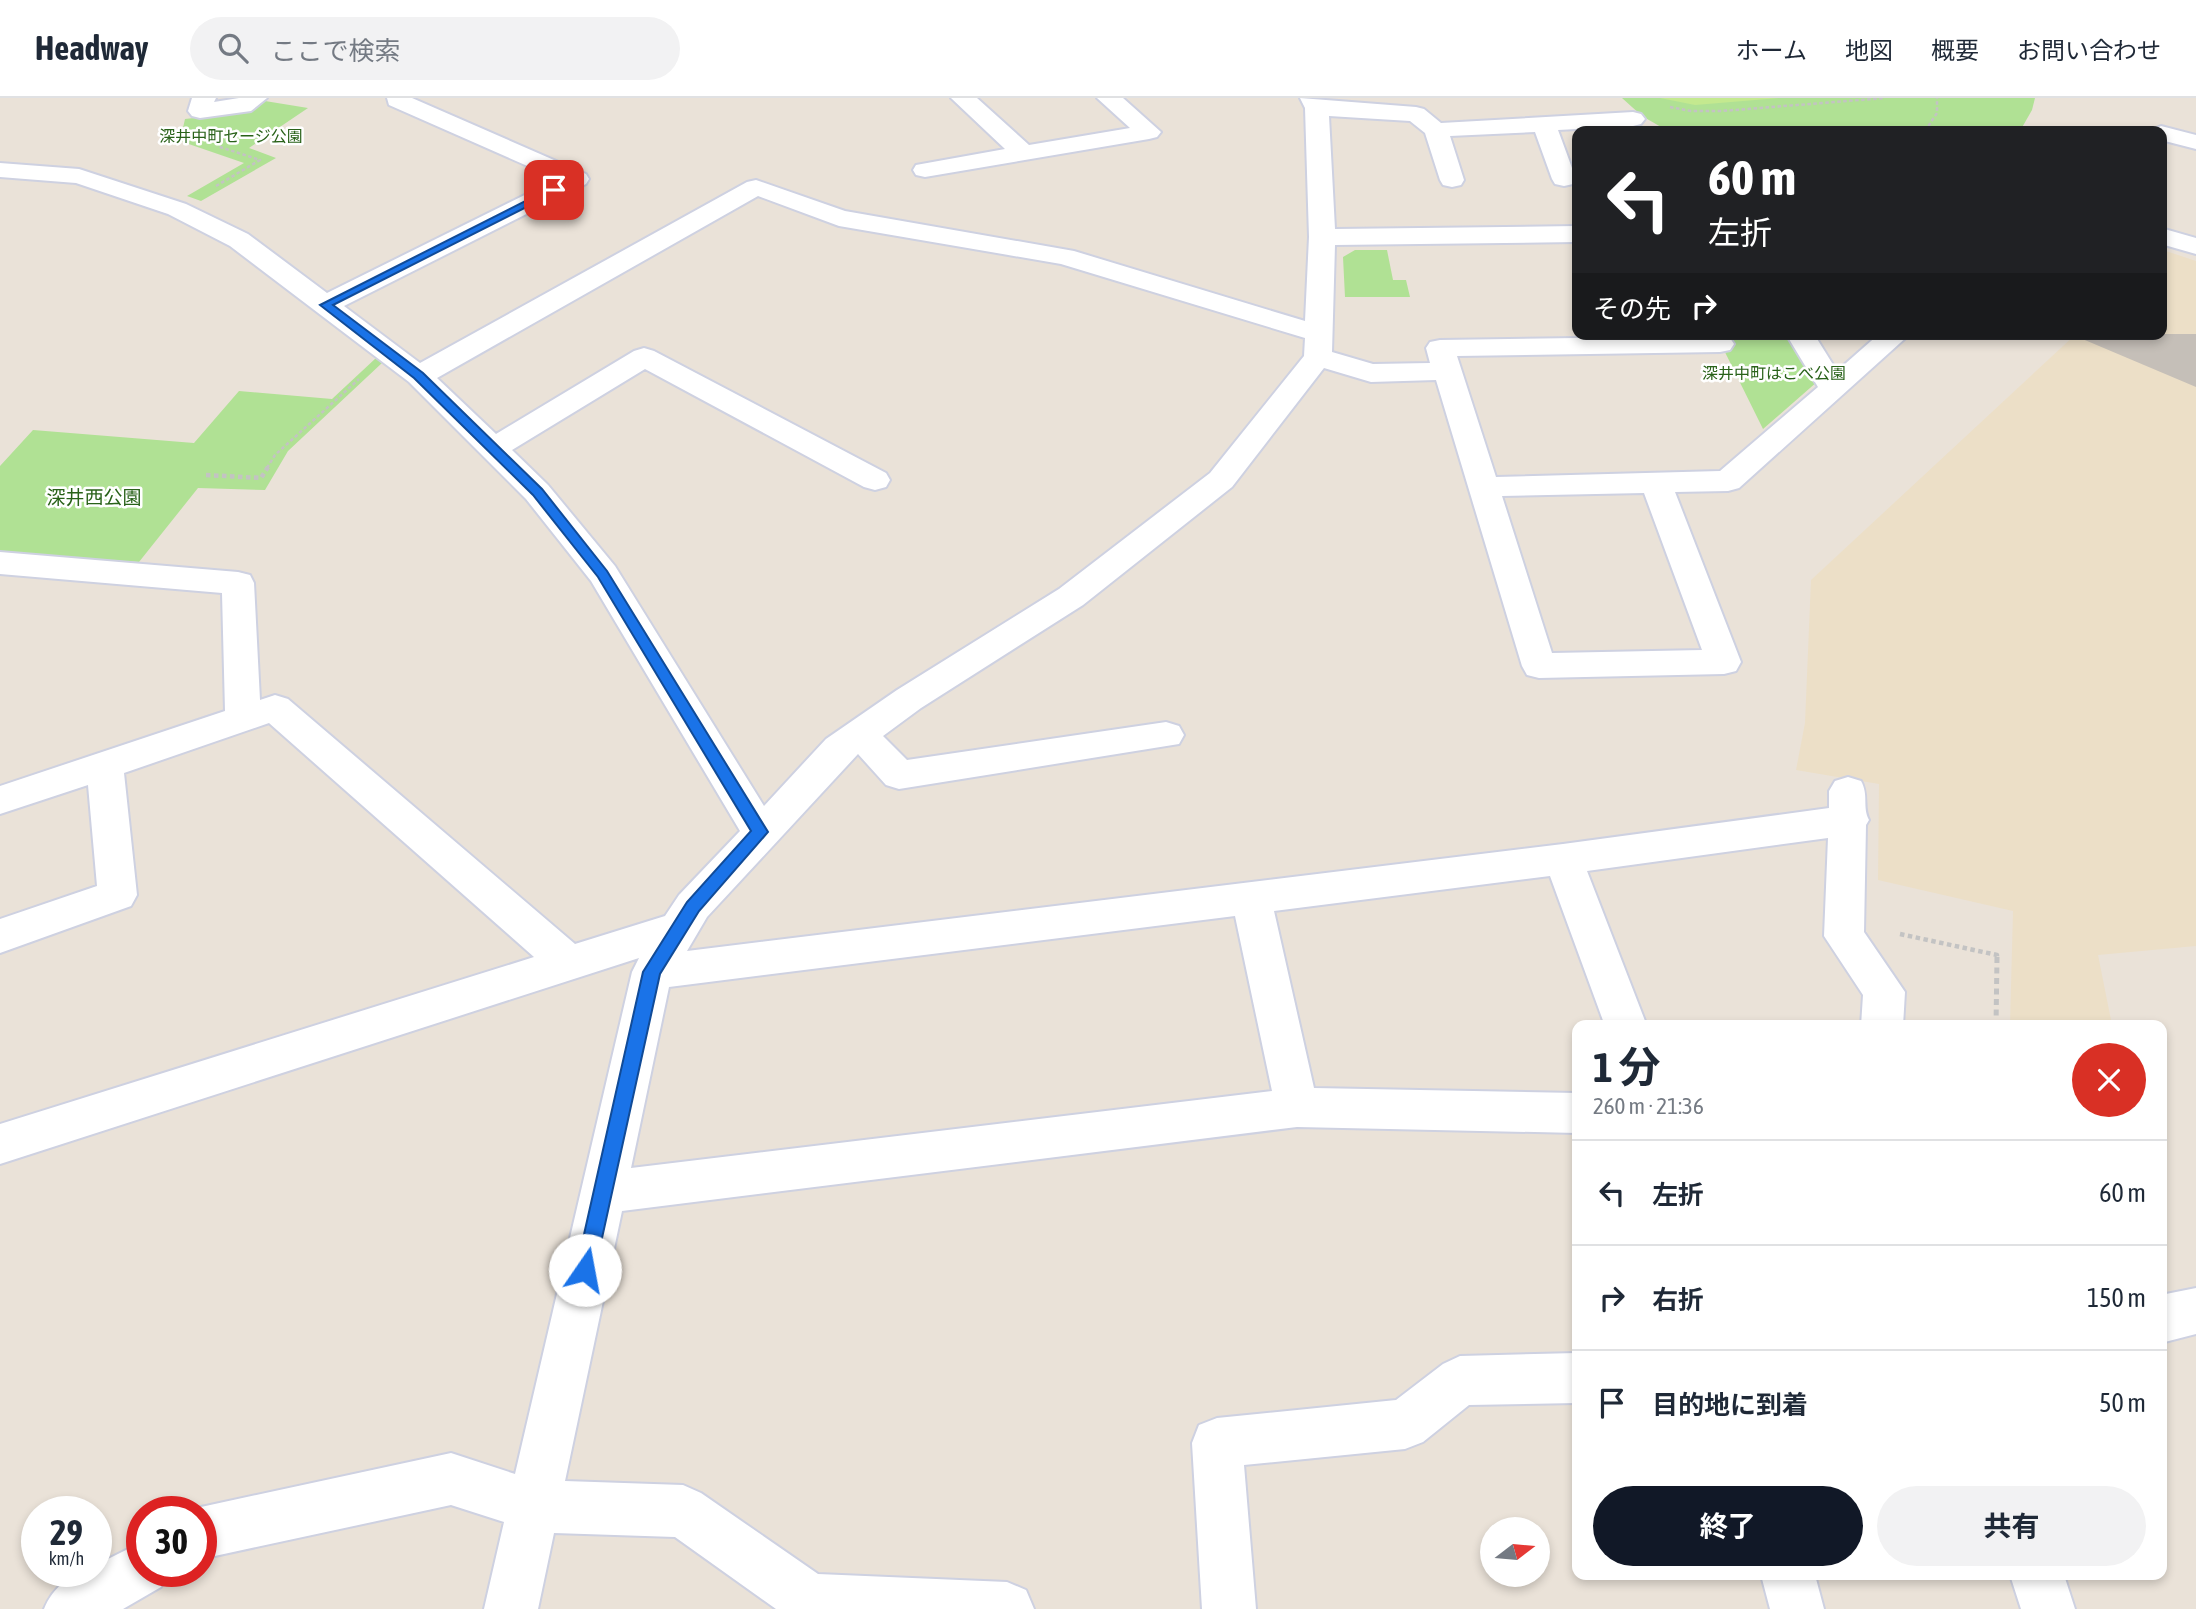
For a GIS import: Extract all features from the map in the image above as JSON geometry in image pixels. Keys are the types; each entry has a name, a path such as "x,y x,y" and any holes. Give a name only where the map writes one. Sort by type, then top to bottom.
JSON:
{"street":[{"path":"204,98 200,111 243,106 255,98"},
{"path":"325,305 577,179 397,100 399,98"},
{"path":"963,98 1024,153"},
{"path":"925,170 1149,132 1109,98"},
{"path":"1609,98 1643,125"},
{"path":"511,1609 652,972 693,906 839,749 909,699 1071,597 1221,480 1319,345 1322,237 1315,103 1416,114 1436,130 1452,180"},
{"path":"1436,130 1544,124 1643,125"},
{"path":"1544,124 1564,180"},
{"path":"2167,135 2196,142"},
{"path":"0,170 79,176 177,209 239,240 419,376 537,492 603,574 760,832"},
{"path":"419,376 756,187 839,218 1065,257 1319,345 1371,373 1447,371"},
{"path":"1322,237 1572,234"},
{"path":"2167,238 2196,246"},
{"path":"1804,340 1832,387"},
{"path":"1482,487 1728,481 1889,340"},
{"path":"1656,483 1724,662 1539,666 1440,348 1720,344"},
{"path":"493,449 644,357 875,480"},
{"path":"0,563 238,583 243,719"},
{"path":"0,800 275,708 568,963"},
{"path":"860,734 899,775 1166,735"},
{"path":"0,936 117,895 105,765"},
{"path":"652,972 1563,859 1849,806 1844,936 1884,992 1882,1020"},
{"path":"1563,859 1624,1020"},
{"path":"1251,898 1297,1107"},
{"path":"0,1144 680,928"},
{"path":"603,1192 1297,1107 1572,1113"},
{"path":"2167,1318 2196,1311"},
{"path":"1230,1609 1217,1443 1405,1424 1460,1381 1572,1378"},
{"path":"217,1530 451,1479 533,1506 684,1511 810,1601 1007,1609"},
{"path":"71,1609 126,1577"},
{"path":"1789,1580 1797,1609"},
{"path":"2039,1580 2048,1609"}],"path":[{"path":"1664,104 1707,112 1885,98"},
{"path":"1928,126 1937,113 1937,98"},
{"path":"177,209 260,160 214,146"},
{"path":"206,475 261,478 275,455 387,352"},
{"path":"1844,923 1997,955 1996,1020"}],"shaded area":[{"path":"2167,251 2196,261 2196,946 2098,955 2111,1020 2010,1020 2013,911 1878,880 1879,784 1796,770 1805,723 1811,580 2070,340 2167,340"}],"green space":[{"path":"1622,98 2035,98 2023,126 1659,126 1642,116"},
{"path":"1660,98 1779,98 1695,105"},
{"name":"深井中町セージ公園","path":"265,101 308,108 249,148 276,158 201,201 187,196 244,163 180,141 185,119 248,112"},
{"path":"1355,250 1387,250 1393,280 1406,280 1410,297 1345,297 1343,257"},
{"name":"深井中町はこべ公園","path":"1719,340 1795,340 1818,381 1763,429"},
{"name":"深井西公園","path":"376,358 382,363 288,451 265,490 198,488 139,562 0,553 0,466 33,430 194,443 239,391 332,399"}],"building":[{"path":"2167,334 2196,334 2196,387 2085,340 2167,340"}],"route":[{"path":"554,190 325,305 419,376 537,492 603,574 760,832 693,906 652,972 585,1270"}]}
